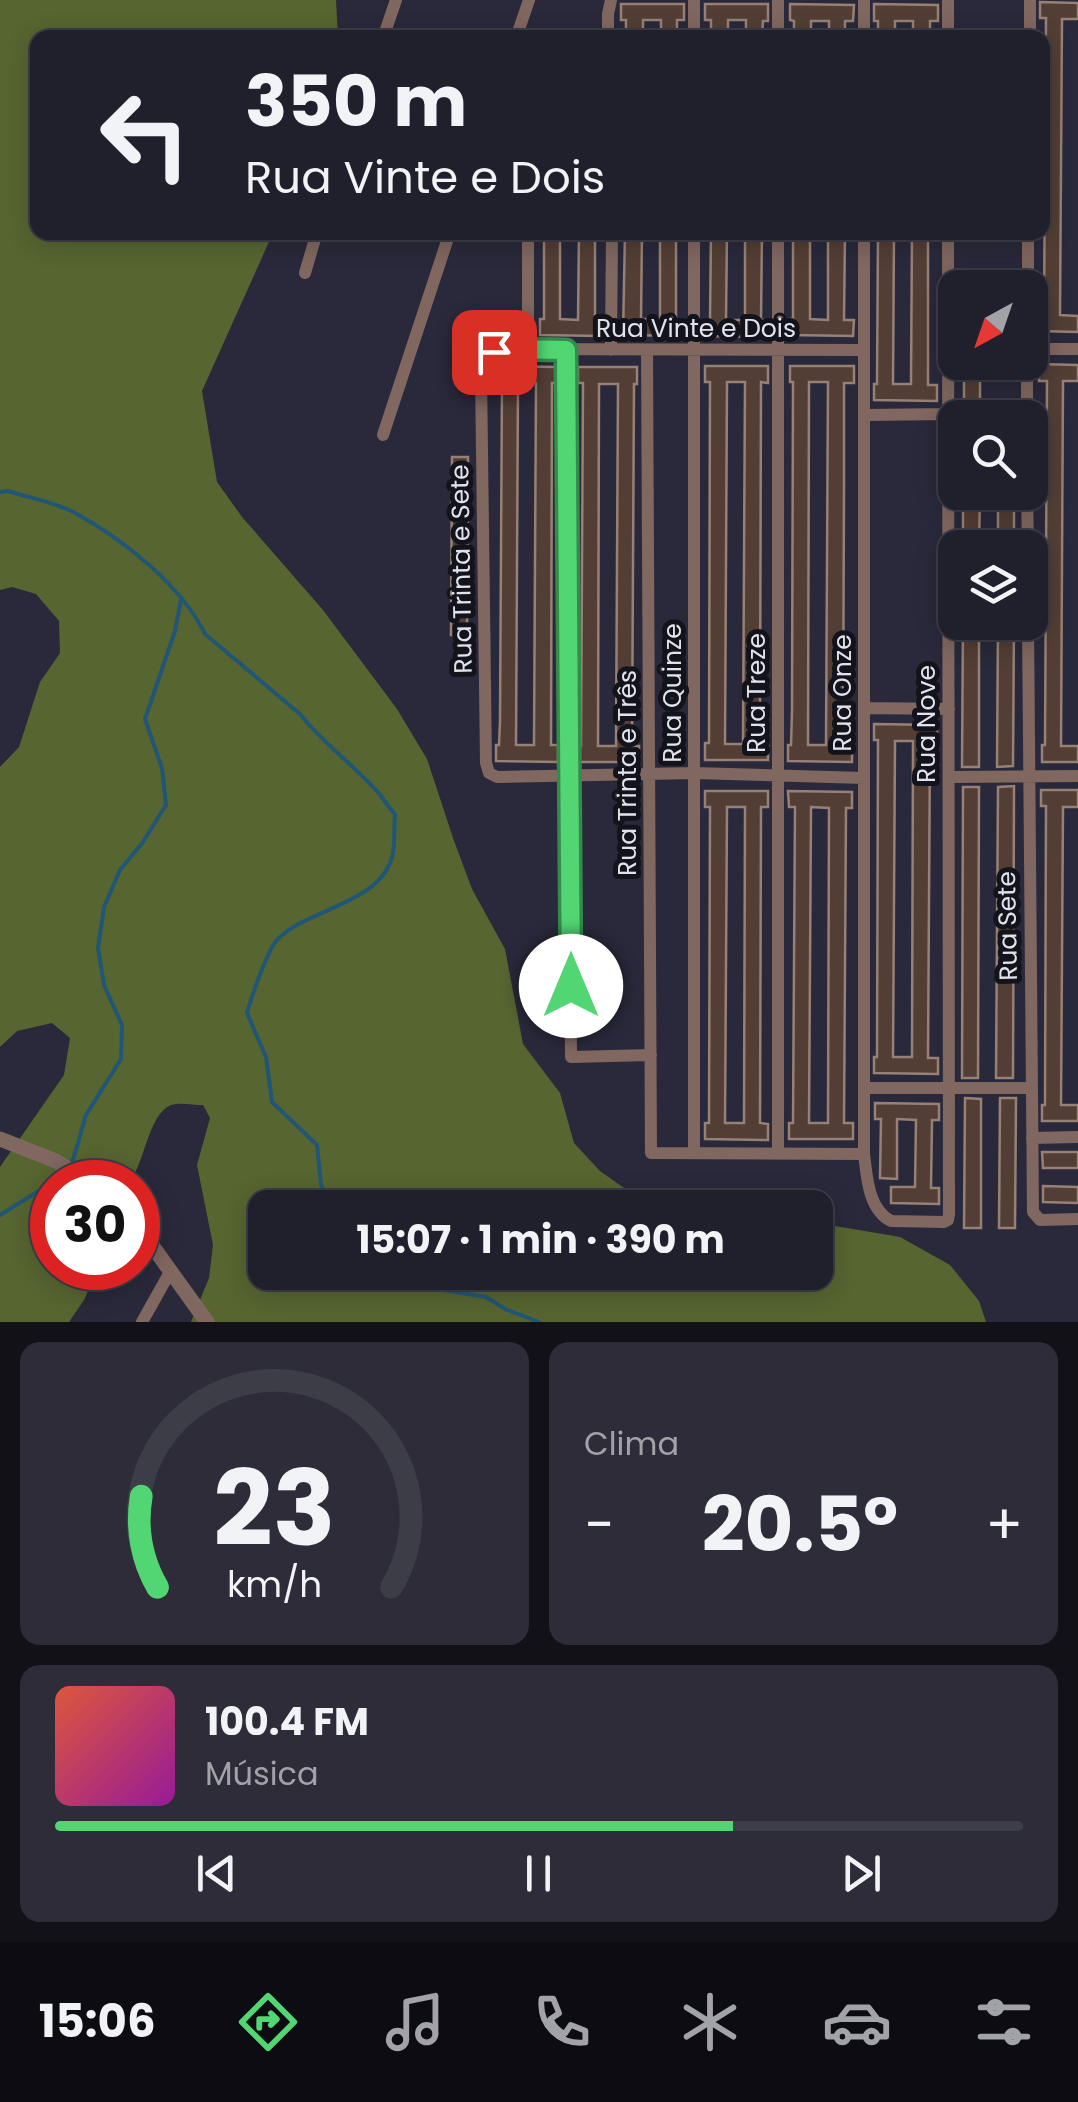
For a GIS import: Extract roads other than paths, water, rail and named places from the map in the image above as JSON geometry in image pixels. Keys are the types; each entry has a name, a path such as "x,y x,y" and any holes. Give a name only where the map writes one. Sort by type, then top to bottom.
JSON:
{"street":[{"path":"386,30 396,0"},
{"path":"519,30 528,0"},
{"path":"694,0 694,30"},
{"path":"778,0 778,30"},
{"path":"864,0 864,30"},
{"path":"948,0 948,30"},
{"path":"1030,0 1030,30"},
{"path":"304,273 315,240"},
{"path":"383,435 447,240"},
{"path":"528,240 528,350"},
{"path":"610,350 612,240"},
{"name":"Rua Quinze","path":"694,240 694,1153"},
{"name":"Rua Treze","path":"778,240 778,1154"},
{"name":"Rua Onze","path":"864,240 864,1154 871,1194 887,1219 944,1222 950,1214"},
{"name":"Rua Nove","path":"948,240 949,270"},
{"path":"1028,240 1028,270"},
{"name":"Rua Vinte e Dois","path":"481,374 483,364 501,349 864,350"},
{"path":"1048,349 1078,349"},
{"path":"566,350 571,1057 650,1055"},
{"name":"Rua Trinta e Três","path":"647,350 651,1153 694,1153"},
{"name":"Rua Trinta e Sete","path":"481,374 486,763 489,773 497,777 569,774"},
{"path":"864,415 938,414"},
{"name":"Rua Nove","path":"948,510 950,1214"},
{"name":"Rua Sete","path":"1028,640 1033,1212 1037,1218 1046,1220 1078,1219"},
{"path":"864,708 949,709"},
{"path":"569,774 864,778"},
{"path":"949,777 1078,776"},
{"path":"864,1088 1032,1088"},
{"path":"1032,1138 1078,1137"},
{"path":"0,1139 52,1160"},
{"path":"694,1153 864,1154"},
{"path":"160,1258 207,1322"},
{"path":"142,1322 170,1272"}],"waterway":[{"path":"0,492 68,509 131,550 181,598 205,634 300,714 395,814 393,853 386,870 359,895 305,921 276,941 247,1013 266,1057 272,1102 317,1145 324,1190"},
{"path":"73,1160 86,1115 121,1059 122,1025 104,985 98,948 104,907 120,870 166,805 162,768 145,719 175,631 181,600"},
{"path":"0,1215 30,1196"},
{"path":"443,1290 486,1297 539,1322"}]}
